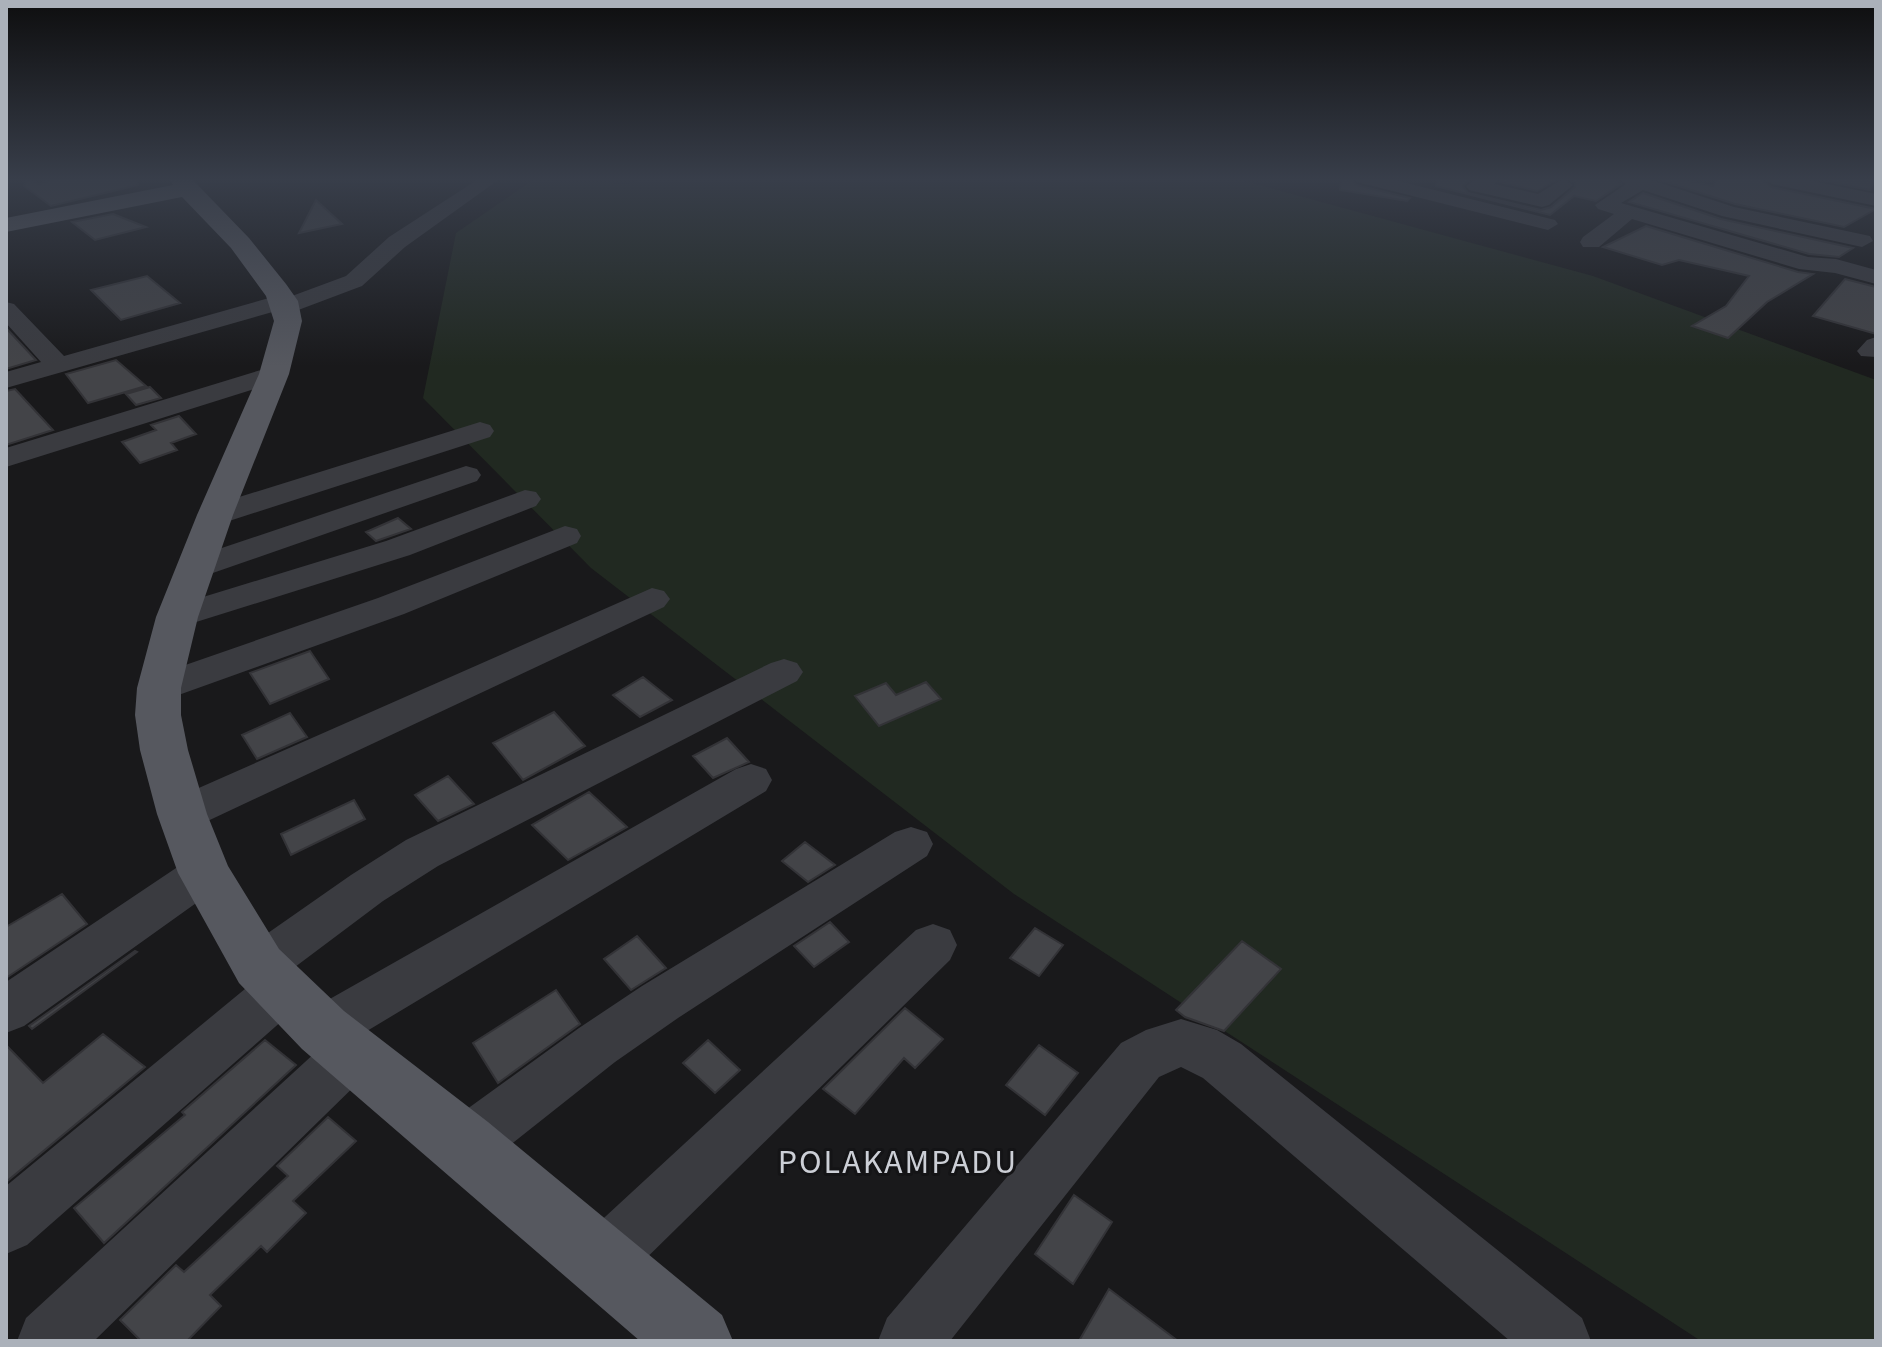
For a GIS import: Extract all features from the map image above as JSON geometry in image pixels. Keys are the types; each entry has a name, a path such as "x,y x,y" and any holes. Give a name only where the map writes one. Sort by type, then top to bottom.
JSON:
{"main road":[{"path":"238,241 284,304 288,321 274,374 215,515 177,617 159,688 158,715 164,750 182,814 204,873 270,977 337,1042 465,1145 696,1341"}],"street":[{"path":"6,380 284,304 354,281 399,241"},
{"path":"1727,241 1807,264 1836,266 1876,277"},
{"path":"1753,249 1762,241"},
{"path":"1836,266 1870,241"},
{"path":"6,309 58,365"},
{"path":"6,458 274,374"},
{"path":"215,515 480,431"},
{"path":"195,568 466,475"},
{"path":"177,617 398,548 525,499"},
{"path":"159,688 391,606 565,536"},
{"path":"182,814 652,599"},
{"path":"6,1224 367,888 422,853 784,672"},
{"path":"49,1341 337,1042 751,780"},
{"path":"465,1145 597,1045 660,1002 911,844"},
{"path":"6,1010 204,873"},
{"path":"601,1261 933,945"},
{"path":"910,1341 1140,1060 1171,1043 1194,1044 1222,1061 1559,1341"}],"shaded area":[{"path":"454,241 1464,241 1593,276 1876,380 1876,1341 1701,1341 1014,894 591,568 423,398"}],"building":[{"path":"1616,241 1695,241 1813,274 1767,302 1728,338 1692,326 1726,306 1749,276 1679,260 1662,265 1603,247"},
{"path":"1764,241 1821,241 1853,248 1839,257 1809,254"},
{"path":"147,276 180,303 121,320 91,290"},
{"path":"1845,279 1876,287 1876,334 1813,316"},
{"path":"6,328 36,360 6,369"},
{"path":"116,360 146,386 88,403 66,374"},
{"path":"150,387 161,398 136,405 126,394"},
{"path":"15,389 53,430 6,445 6,391"},
{"path":"179,416 196,434 171,443 177,450 140,463 122,442 156,430 151,425"},
{"path":"398,518 411,529 376,541 366,532"},
{"path":"310,651 329,679 270,704 250,673"},
{"path":"643,677 672,700 640,717 613,695"},
{"path":"926,682 941,699 879,726 855,696 886,683 896,695"},
{"path":"554,712 585,746 523,780 493,743"},
{"path":"290,713 307,737 257,759 242,735"},
{"path":"727,738 749,762 713,778 693,756"},
{"path":"448,776 474,804 438,821 415,795"},
{"path":"589,792 627,827 568,860 532,825"},
{"path":"354,800 365,819 291,855 281,834"},
{"path":"805,842 835,865 808,882 782,861"},
{"path":"62,894 87,924 6,978 6,927"},
{"path":"830,922 849,942 814,967 794,946"},
{"path":"1035,928 1063,945 1039,976 1010,958"},
{"path":"637,936 666,968 631,990 604,959"},
{"path":"1242,941 1281,969 1224,1031 1185,1017 1176,1010"},
{"path":"135,951 32,1029 29,1026"},
{"path":"556,990 580,1024 498,1083 473,1043"},
{"path":"905,1008 943,1039 915,1068 904,1058 855,1114 823,1089"},
{"path":"103,1034 145,1067 6,1182 6,1045 43,1083"},
{"path":"265,1040 296,1065 104,1243 74,1208 185,1115 182,1112"},
{"path":"708,1040 740,1070 715,1093 683,1063"},
{"path":"1039,1045 1078,1073 1045,1115 1006,1085"},
{"path":"328,1117 356,1141 293,1201 306,1213 267,1252 261,1246 210,1295 221,1306 187,1341 141,1341 120,1320 176,1265 184,1272 288,1176 277,1166"},
{"path":"1074,1195 1112,1222 1073,1284 1035,1254"},
{"path":"1109,1289 1178,1341 1079,1341"}],"district":[{"name":"POLAKAMPADU","path":"898,1162"}]}
